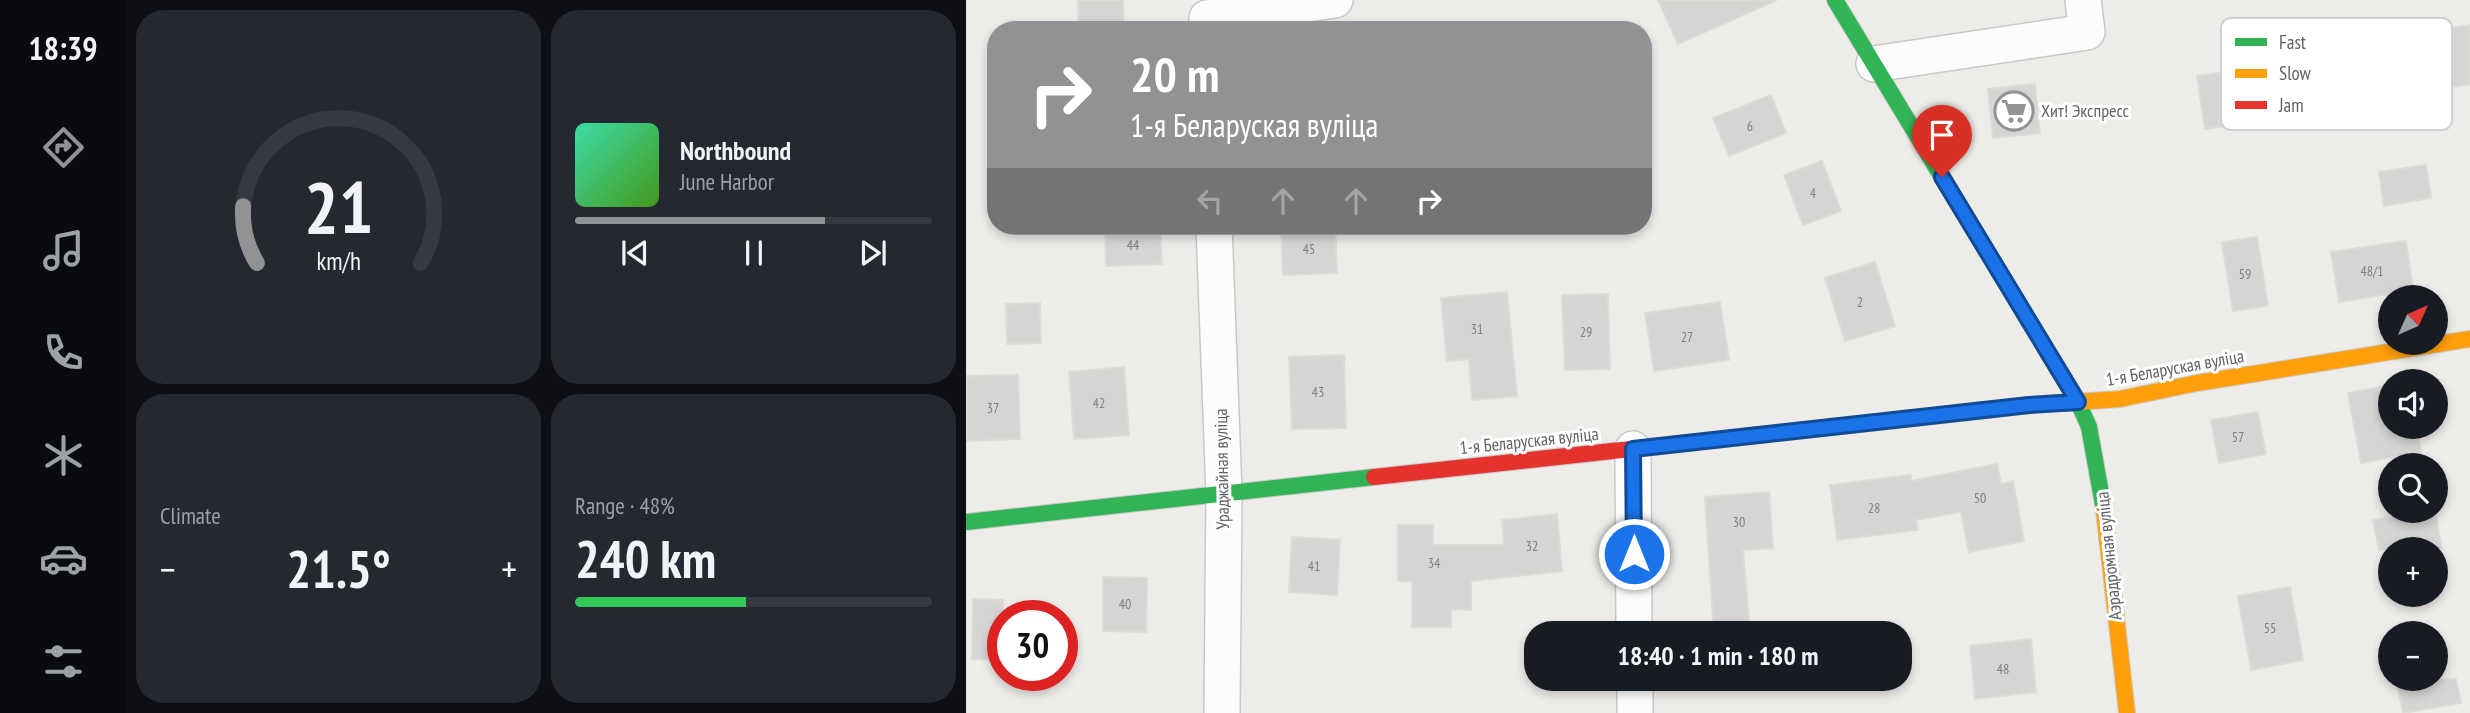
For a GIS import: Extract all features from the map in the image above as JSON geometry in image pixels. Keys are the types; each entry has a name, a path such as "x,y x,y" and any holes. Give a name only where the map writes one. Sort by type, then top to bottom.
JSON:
{"street":[{"path":"1206,16 1335,0"},
{"name":"Аэрадромная вуліца","path":"1835,0 2078,402 2089,427 2101,485 2127,713"},
{"path":"1874,64 2087,32 2083,0"},
{"name":"Ураджайная вуліца","path":"1214,235 1224,493 1222,713"},
{"name":"1-я Беларуская вуліца","path":"966,522 2029,405 2120,399 2210,381 2470,339"},
{"path":"1633,449 1634,621"},
{"path":"1635,691 1635,713"}],"building":[{"path":"1078,0 1123,0 1124,21 1079,21"},
{"path":"1658,0 1777,0 1678,44"},
{"path":"2470,25 2470,84 2452,87 2452,28"},
{"path":"2221,73 2221,126 2205,129 2197,76"},
{"name":"Хит! Экспресс","path":"2035,84 2040,133 1993,138 1988,89"},
{"path":"1771,95 1786,133 1729,156 1713,118"},
{"path":"1822,161 1841,211 1803,225 1784,175"},
{"path":"2426,165 2431,198 2384,206 2379,172"},
{"path":"1105,235 1160,235 1162,264 1106,266"},
{"path":"1281,235 1335,235 1337,273 1283,275"},
{"path":"2257,237 2268,306 2233,311 2222,242"},
{"path":"2406,241 2412,285 2378,285 2378,296 2339,302 2331,252"},
{"path":"1875,262 1895,326 1845,341 1825,278"},
{"path":"1507,292 1517,396 1472,400 1469,359 1447,361 1441,298"},
{"path":"1608,294 1610,369 1565,370 1562,295"},
{"path":"1720,302 1729,360 1654,371 1645,313"},
{"path":"1040,303 1041,343 1007,344 1006,304"},
{"path":"1344,355 1346,428 1292,429 1289,357"},
{"path":"1124,367 1129,435 1074,439 1069,372"},
{"path":"1018,375 1020,439 966,441 966,376"},
{"path":"2378,387 2378,439 2419,439 2421,452 2378,453 2378,460 2361,463 2348,393"},
{"path":"2258,412 2266,454 2219,463 2211,420"},
{"path":"1997,464 2001,484 2013,481 2024,541 1969,552 1961,512 1916,520 1918,530 1837,540 1830,485 1911,475 1911,481"},
{"path":"1769,492 1773,548 1743,550 1749,621 1713,621 1705,497"},
{"path":"1557,514 1562,571 1471,581 1471,610 1451,609 1451,627 1412,627 1412,582 1398,581 1398,525 1433,525 1433,545 1504,545 1502,520"},
{"path":"2378,519 2378,523 2437,523 2440,537 2378,537 2378,545 2373,520"},
{"path":"1292,537 1340,540 1337,595 1289,592"},
{"path":"1103,577 1147,578 1146,632 1103,631"},
{"path":"2290,587 2303,660 2251,670 2238,596"},
{"path":"973,599 1003,600 987,600 987,659 972,659"},
{"path":"2031,639 2036,692 1975,699 1970,646"},
{"path":"2448,679 2456,679 2461,703 2403,713 2398,691 2448,691"}],"traffic: fast":[{"path":"1835,0 2078,402 2089,427 2104,510"},
{"path":"966,522 1374,477"}],"traffic: slow":[{"path":"1943,415 2030,405 2120,399 2197,383 2470,339"},
{"path":"2104,510 2127,713"}],"traffic: jam":[{"path":"1374,477 1943,415"}],"place":[{"name":"Хит! Экспресс","path":"2014,111"}],"route":[{"path":"1634,554 1633,449 2029,405 2078,402 1942,177"}]}
